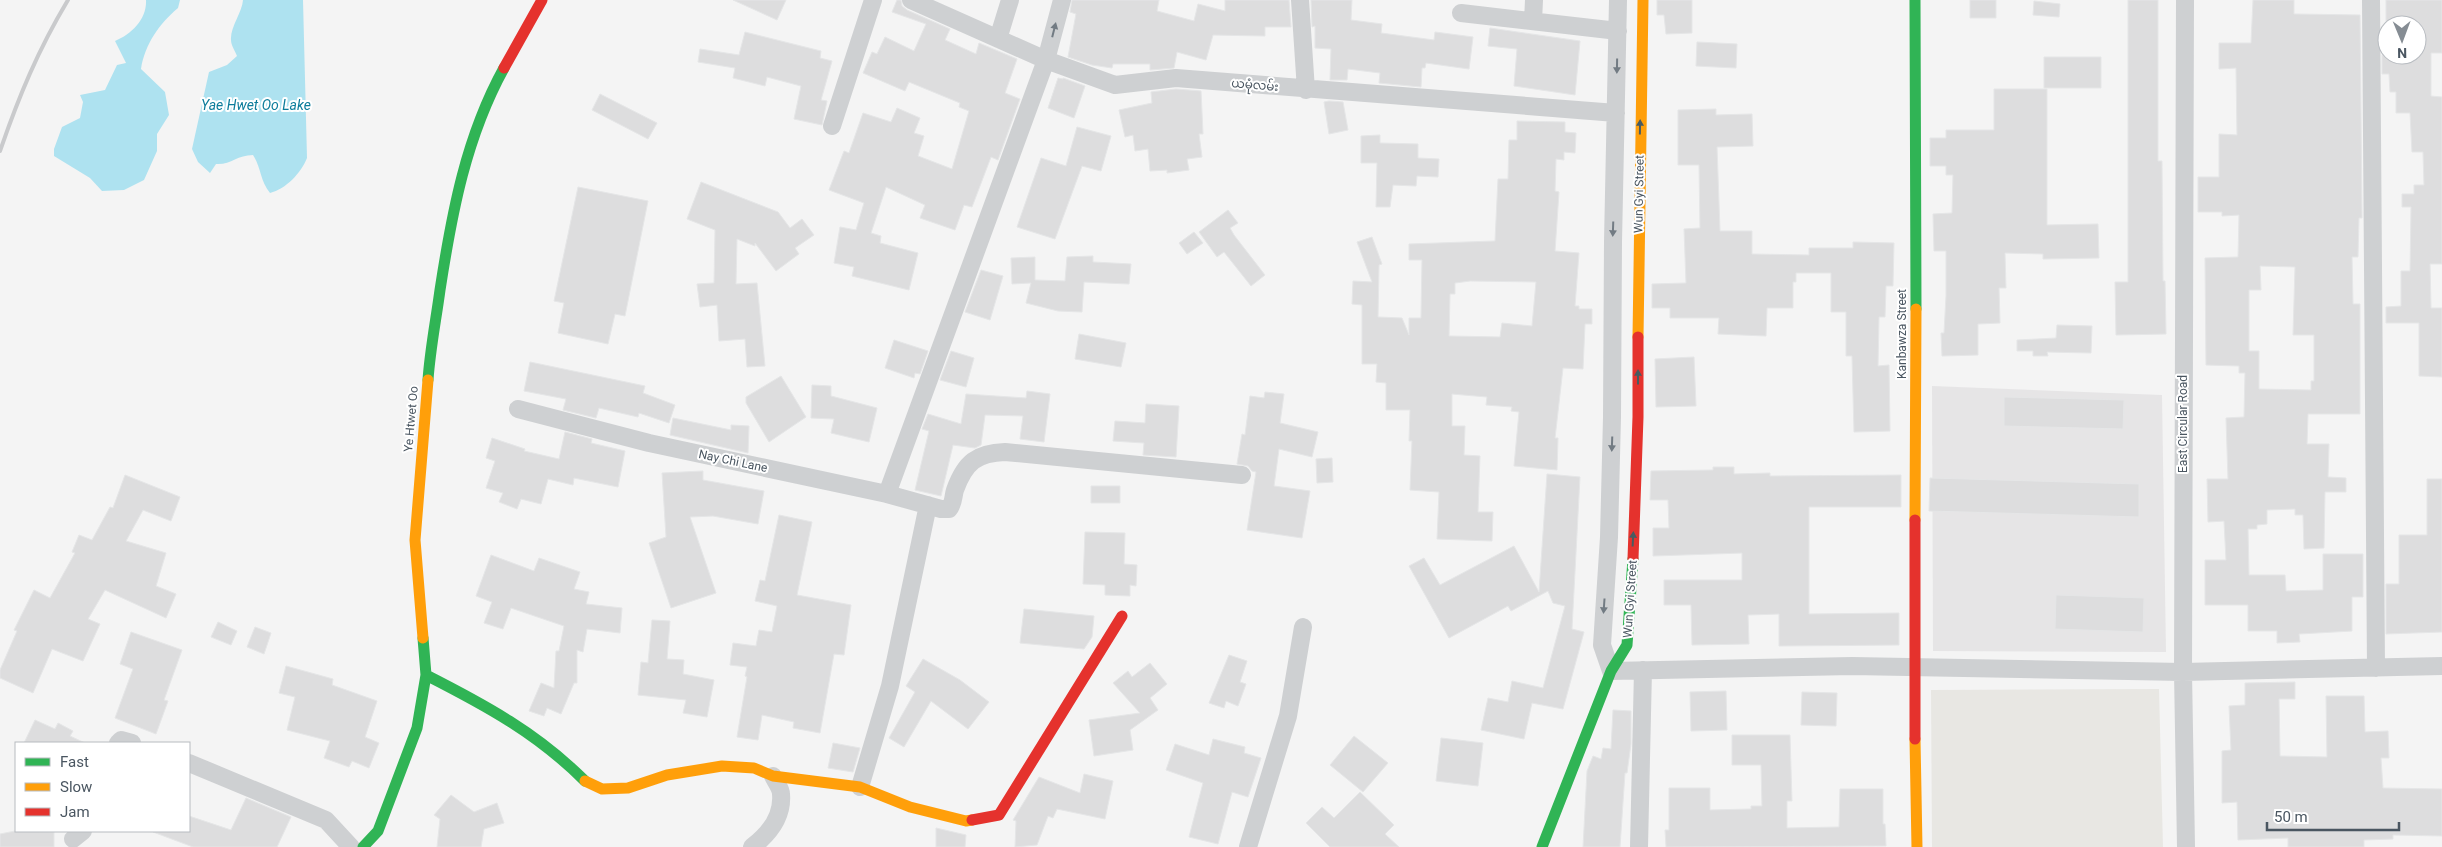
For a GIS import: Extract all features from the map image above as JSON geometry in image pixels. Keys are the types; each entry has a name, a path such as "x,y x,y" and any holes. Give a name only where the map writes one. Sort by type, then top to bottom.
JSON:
{"street":[{"name":"Ye Htwet Oo","path":"363,847 379,839 417,728 426,675 415,540 429,367 451,217 470,144 487,99 542,0"},
{"path":"832,126 872,0"},
{"name":"ယမုံလမ်း","path":"911,0 1046,60 1115,84 1176,78 1306,90 1616,113"},
{"path":"998,39 1010,0"},
{"path":"887,494 1046,60 1062,0"},
{"path":"1300,0 1306,90"},
{"path":"1533,22 1534,0"},
{"name":"Wun Gyi Street","path":"1611,671 1602,645 1612,417 1613,242 1618,0"},
{"name":"Wun Gyi Street","path":"1611,671 1627,645 1634,538 1638,417 1638,243 1642,0"},
{"name":"Kanbawza Street","path":"1915,0 1916,416 1913,668 1917,847"},
{"name":"East Circular Road","path":"2185,0 2182,672 2186,847"},
{"path":"2371,0 2376,668"},
{"path":"1460,13 1618,31"},
{"name":"Nay Chi Lane","path":"518,409 649,443 949,509 962,474 972,460 986,453 1005,452 1242,475"},
{"path":"860,787 890,686 928,505"},
{"path":"426,675 517,724 570,766 586,782 602,789 628,788 667,775 722,766 754,768 773,776 860,787 910,807 966,821 999,814 1122,616"},
{"path":"1248,847 1288,716 1303,627"},
{"path":"1542,847 1611,671 1852,666 2182,672 2442,666"},
{"path":"1639,847 1643,670"},
{"path":"190,763 326,820 351,847"},
{"path":"752,847 768,834 779,814 781,793 773,776"}],"shaded area":[{"path":"1932,386 2162,395 2166,652 1933,651"},
{"path":"2159,689 2163,847 1932,847 1931,690"}],"water":[{"name":"Yae Hwet Oo Lake","path":"146,0 180,0 178,8 159,28 149,43 141,69 165,92 169,115 157,134 157,151 144,180 124,190 102,191 90,178 54,156 54,149 62,127 80,118 83,102 80,95 105,90 117,65 126,63 115,41 133,30 137,25 144,13"},
{"name":"Yae Hwet Oo Lake","path":"243,0 303,0 307,158 292,180 282,188 270,193 264,184 253,155 216,164 210,173 198,162 192,149 209,72 227,65 237,56 232,44 231,35"}],"building":[{"path":"733,0 786,0 777,20"},
{"path":"897,0 901,0 902,6 907,10 950,29 945,40 976,54 979,43 1017,59 1005,93 1020,99 998,160 991,157 972,207 964,205 955,230 920,218 925,205 886,187 871,233 881,236 880,243 918,253 909,290 852,276 854,267 834,263 840,227 856,230 864,203 829,190 844,151 849,153 863,113 891,122 897,108 920,118 914,133 924,136 918,156 952,169 969,111 959,107 960,103 909,82 905,91 863,73 872,52 877,54 885,37 914,51 926,24 892,12"},
{"path":"1072,0 1159,0 1157,11 1194,21 1198,4 1225,11 1225,0 1289,0 1291,27 1265,27 1265,36 1213,35 1206,60 1177,52 1174,68 1150,70 1150,64 1113,64 1112,68 1092,65 1068,57 1076,14 1070,12"},
{"path":"1311,0 1352,0 1351,20 1382,24 1381,33 1434,40 1435,32 1473,37 1469,69 1426,63 1425,68 1422,68 1421,87 1379,83 1380,73 1348,69 1347,80 1330,80 1331,49 1315,48 1315,26 1312,27"},
{"path":"1657,0 1692,0 1692,33 1666,34 1664,15 1657,15"},
{"path":"1970,0 1996,0 1996,18 1970,18"},
{"path":"2128,0 2158,0 2158,161 2162,161 2163,281 2165,281 2166,334 2116,335 2115,282 2128,282"},
{"path":"2253,0 2294,0 2294,14 2360,15 2362,218 2359,218 2358,257 2352,257 2353,304 2360,304 2360,414 2308,414 2307,444 2329,444 2328,477 2346,478 2346,492 2325,492 2324,548 2304,549 2303,515 2295,515 2295,509 2267,510 2267,524 2257,525 2257,529 2248,529 2249,575 2285,575 2286,591 2323,590 2323,554 2363,554 2363,597 2352,597 2352,631 2299,634 2300,642 2277,643 2277,631 2248,631 2248,605 2205,605 2205,560 2226,560 2224,521 2208,522 2207,479 2228,479 2226,418 2244,417 2245,373 2239,373 2239,366 2206,365 2205,258 2238,257 2239,215 2222,216 2222,212 2198,212 2198,177 2219,177 2219,134 2237,135 2236,68 2219,69 2219,43 2251,43","holes":["2260,266 2295,267 2293,335 2314,335 2314,381 2311,381 2311,390 2259,389 2259,351 2249,351 2249,290 2261,290"]},
{"path":"2386,0 2442,0 2442,53 2431,53 2431,96 2442,97 2442,264 2430,264 2431,308 2442,308 2442,377 2419,376 2419,323 2386,323 2386,307 2401,306 2401,271 2410,271 2411,207 2402,207 2402,194 2414,194 2414,185 2424,185 2423,152 2412,152 2410,113 2396,113 2396,92 2390,92 2389,74 2382,74 2382,65 2427,65 2427,15 2386,15"},
{"path":"2034,1 2060,4 2059,17 2033,15"},
{"path":"1490,28 1580,41 1575,95 1514,86 1517,49 1488,46"},
{"path":"745,32 821,51 820,58 832,61 821,100 827,101 822,125 794,119 801,86 767,77 765,86 733,78 735,68 698,62 700,49 739,55"},
{"path":"1697,42 1737,44 1736,68 1696,66"},
{"path":"2044,57 2101,57 2101,88 2044,88"},
{"path":"1058,78 1085,86 1074,118 1048,108"},
{"path":"1176,89 1201,91 1203,134 1199,134 1202,157 1187,159 1189,170 1167,173 1167,170 1150,171 1148,149 1135,151 1133,135 1125,137 1119,110 1152,103 1151,92"},
{"path":"1994,89 2047,89 2047,225 2098,224 2099,258 2043,259 2043,254 2005,253 2006,288 1999,288 2000,323 1978,324 1978,355 1942,356 1941,333 1944,333 1946,251 1934,251 1933,214 1952,213 1953,175 1946,175 1946,166 1930,166 1930,138 1946,138 1946,130 1994,130"},
{"path":"600,94 657,123 648,139 592,110"},
{"path":"1324,102 1343,102 1348,130 1329,134"},
{"path":"1716,109 1716,115 1752,114 1753,146 1717,147 1720,231 1752,231 1752,254 1809,255 1809,248 1853,248 1853,242 1894,243 1893,286 1886,286 1885,317 1879,317 1878,366 1889,365 1890,431 1854,432 1852,356 1846,356 1846,312 1831,312 1831,273 1796,273 1796,282 1793,282 1793,308 1767,308 1766,336 1718,334 1719,318 1670,318 1670,308 1652,308 1652,284 1686,283 1684,229 1700,228 1699,165 1678,165 1678,110"},
{"path":"1517,121 1565,122 1565,132 1576,133 1575,153 1564,152 1564,160 1556,159 1555,191 1559,192 1555,251 1579,253 1575,306 1579,306 1579,309 1592,309 1592,324 1585,324 1583,369 1563,368 1555,438 1558,438 1557,470 1514,466 1519,412 1511,411 1512,407 1486,405 1487,397 1452,394 1452,426 1465,426 1464,455 1480,456 1478,512 1493,512 1492,541 1437,539 1439,492 1410,490 1412,441 1409,441 1410,410 1386,410 1386,383 1376,382 1377,364 1362,364 1362,305 1352,304 1353,281 1372,282 1357,242 1372,237 1382,264 1379,265 1378,317 1402,318 1409,335 1409,318 1421,318 1422,260 1409,260 1409,244 1495,241 1498,179 1508,179 1509,140 1517,140","holes":["1470,281 1536,282 1532,326 1502,323 1500,337 1449,336 1450,294 1455,294 1455,283"]},
{"path":"1077,127 1111,136 1101,171 1082,166 1055,239 1017,227 1041,158 1066,166"},
{"path":"1380,135 1380,143 1418,144 1418,158 1439,159 1438,177 1417,176 1416,186 1393,185 1390,207 1376,207 1377,163 1361,163 1361,136"},
{"path":"701,182 778,212 790,228 802,219 814,235 795,248 799,254 776,271 755,243 755,246 737,239 736,284 757,283 765,366 747,367 745,339 719,341 717,305 700,307 697,284 714,283 715,230 687,219"},
{"path":"578,187 648,201 625,316 615,314 608,344 558,333 564,303 554,301"},
{"path":"1228,210 1238,223 1230,228 1265,275 1251,286 1224,252 1217,257 1199,232"},
{"path":"1194,232 1203,243 1187,254 1179,243"},
{"path":"1093,256 1093,262 1131,264 1129,284 1084,282 1082,312 1058,311 1026,303 1031,283 1012,284 1011,258 1035,257 1035,280 1065,281 1067,257"},
{"path":"981,270 1003,276 990,320 965,312"},
{"path":"2057,325 2092,326 2091,353 2047,352 2048,356 2033,356 2033,351 2017,351 2017,340 2056,338"},
{"path":"1079,334 1126,343 1121,367 1075,359"},
{"path":"894,340 928,351 920,374 915,373 914,378 885,368"},
{"path":"951,351 974,358 966,387 940,380"},
{"path":"1694,357 1696,406 1656,407 1655,359"},
{"path":"530,362 645,386 643,393 675,405 669,423 639,413 638,417 599,408 596,418 563,410 566,399 524,391"},
{"path":"781,376 806,417 769,442 746,403 746,397"},
{"path":"812,385 831,386 831,396 877,408 869,442 831,433 834,419 811,418"},
{"path":"1027,391 1050,394 1044,442 1020,439 1023,416 985,415 981,445 975,448 953,445 941,496 915,490 929,431 922,429 928,414 961,424 966,394 1026,398"},
{"path":"1265,392 1284,394 1280,423 1318,432 1312,457 1279,449 1274,486 1310,491 1302,538 1247,530 1256,472 1252,471 1248,466 1237,464 1242,434 1245,435 1250,396 1264,398"},
{"path":"2004,397 2124,400 2123,429 2004,426"},
{"path":"1146,404 1179,406 1176,457 1143,455 1144,443 1113,441 1115,421 1145,423"},
{"path":"673,418 731,430 731,425 749,426 748,453 670,435"},
{"path":"565,432 592,439 591,443 625,451 618,487 574,478 573,485 548,479 541,504 521,499 517,509 499,502 503,493 486,488 495,461 486,458 492,438 525,449 524,451 559,459"},
{"path":"1332,458 1333,482 1317,483 1316,459"},
{"path":"1713,467 1734,467 1734,474 1770,473 1770,476 1901,475 1901,507 1809,507 1809,614 1899,613 1899,645 1779,646 1779,614 1748,615 1749,644 1692,645 1691,605 1664,605 1664,580 1742,580 1742,553 1653,556 1653,528 1669,528 1668,500 1650,500 1651,471 1713,470"},
{"path":"703,471 703,480 764,491 758,524 713,516 690,517 716,593 671,608 649,543 666,537 662,473"},
{"path":"1547,474 1580,477 1572,629 1584,632 1563,709 1532,703 1524,739 1481,730 1488,698 1508,702 1512,681 1543,688 1565,606 1553,603 1548,591 1511,611 1508,606 1449,638 1409,566 1424,558 1440,585 1514,546 1539,592"},
{"path":"125,475 180,497 171,521 143,510 126,541 166,553 156,586 176,594 166,618 105,590 88,619 100,624 83,661 52,649 33,693 0,678 0,670 17,631 14,630 34,590 50,598 75,553 72,552 79,535 92,540 110,507 113,508"},
{"path":"1930,478 2139,484 2139,517 1929,511"},
{"path":"2427,479 2442,479 2442,632 2386,634 2386,584 2399,584 2399,535 2427,535"},
{"path":"1091,486 1120,486 1120,503 1091,503"},
{"path":"779,515 812,522 797,595 851,605 844,655 834,654 820,733 793,728 794,722 762,715 758,740 737,737 747,667 730,665 733,643 756,646 759,630 772,632 777,606 755,601 760,580 765,581"},
{"path":"1085,532 1125,533 1124,564 1137,565 1136,586 1130,585 1130,596 1105,595 1105,585 1083,584"},
{"path":"491,555 534,571 539,558 580,572 574,589 589,592 586,604 622,608 620,633 587,629 583,652 577,650 577,683 574,683 561,714 547,708 544,716 529,711 541,683 554,688 556,651 559,651 564,626 511,608 503,629 484,623 492,602 476,596"},
{"path":"2056,595 2144,598 2143,632 2055,629"},
{"path":"1024,609 1094,616 1092,637 1084,649 1020,643"},
{"path":"652,620 670,621 667,659 684,660 683,674 714,680 707,717 683,713 686,700 638,695 641,662 648,663"},
{"path":"218,622 237,631 231,645 211,637"},
{"path":"255,627 271,633 264,654 247,647"},
{"path":"131,632 182,650 164,700 168,701 156,734 115,718 133,669 120,664"},
{"path":"1229,655 1247,661 1240,682 1246,684 1238,706 1226,701 1224,708 1209,703"},
{"path":"923,659 960,680 989,702 968,729 931,701 904,747 889,738 915,692 906,686"},
{"path":"1150,663 1167,684 1150,698 1158,710 1130,730 1133,750 1094,756 1089,720 1140,713 1113,683 1128,671 1132,677"},
{"path":"286,666 333,679 332,685 377,701 365,737 379,743 369,768 352,761 349,767 324,758 330,741 287,730 295,697 279,693"},
{"path":"2295,682 2295,699 2279,699 2280,756 2327,757 2326,696 2364,696 2365,732 2388,731 2389,758 2381,758 2383,788 2442,789 2442,836 2393,835 2393,839 2364,840 2364,847 2288,847 2288,838 2238,840 2237,802 2222,803 2222,751 2231,750 2229,706 2245,705 2245,683"},
{"path":"1726,691 1727,730 1691,731 1690,692"},
{"path":"1802,692 1837,693 1836,726 1801,725"},
{"path":"1613,710 1631,711 1631,744 1627,773 1625,773 1620,847 1583,847 1587,771 1593,756 1601,759 1603,748 1611,749"},
{"path":"35,720 55,729 58,723 73,731 70,736 83,742 24,742"},
{"path":"1732,735 1790,735 1792,801 1787,801 1787,828 1839,827 1840,789 1883,789 1883,824 1885,824 1886,846 1666,847 1665,830 1669,830 1669,788 1710,788 1710,810 1751,809 1751,806 1762,806 1761,765 1732,765"},
{"path":"1354,736 1388,763 1363,792 1330,765"},
{"path":"1441,738 1483,743 1478,786 1436,781"},
{"path":"1213,739 1245,747 1244,753 1261,758 1248,797 1232,792 1218,844 1189,837 1203,783 1166,770 1175,744 1209,755"},
{"path":"833,743 860,748 853,772 828,768"},
{"path":"1084,774 1113,781 1105,819 1057,809 1053,818 1048,816 1037,845 1015,847 1016,821 1013,820 1039,777 1080,793"},
{"path":"1360,792 1394,825 1385,834 1399,847 1330,847 1306,823 1322,807 1334,818"},
{"path":"451,795 474,812 497,803 504,823 484,829 481,847 437,847 440,819 434,815"},
{"path":"246,798 291,817 277,847 193,847 153,832 190,832 190,816 231,830"},
{"path":"936,828 966,835 965,847 936,847"},
{"path":"15,831 54,832 54,847 0,847 0,834"}],"railway":[{"path":"0,151 30,74 47,37 68,0"}],"traffic: fast":[{"path":"1915,0 1916,309"},
{"path":"428,380 445,261 462,176 480,121 504,68"},
{"path":"1542,847 1611,671 1627,645 1633,559"},
{"path":"363,847 378,831 417,728 426,675 423,638"},
{"path":"426,675 510,721 548,748 585,781"}],"traffic: slow":[{"path":"1638,337 1643,0"},
{"path":"1915,520 1916,309"},
{"path":"423,638 415,540 428,380"},
{"path":"1915,739 1917,847"},
{"path":"585,781 602,789 628,788 667,775 722,766 754,768 773,776 860,787 910,807 966,821 972,820"}],"traffic: jam":[{"path":"504,68 542,0"},
{"path":"1633,559 1638,417 1638,337"},
{"path":"1915,520 1915,739"},
{"path":"972,820 999,815 1122,616"}]}
